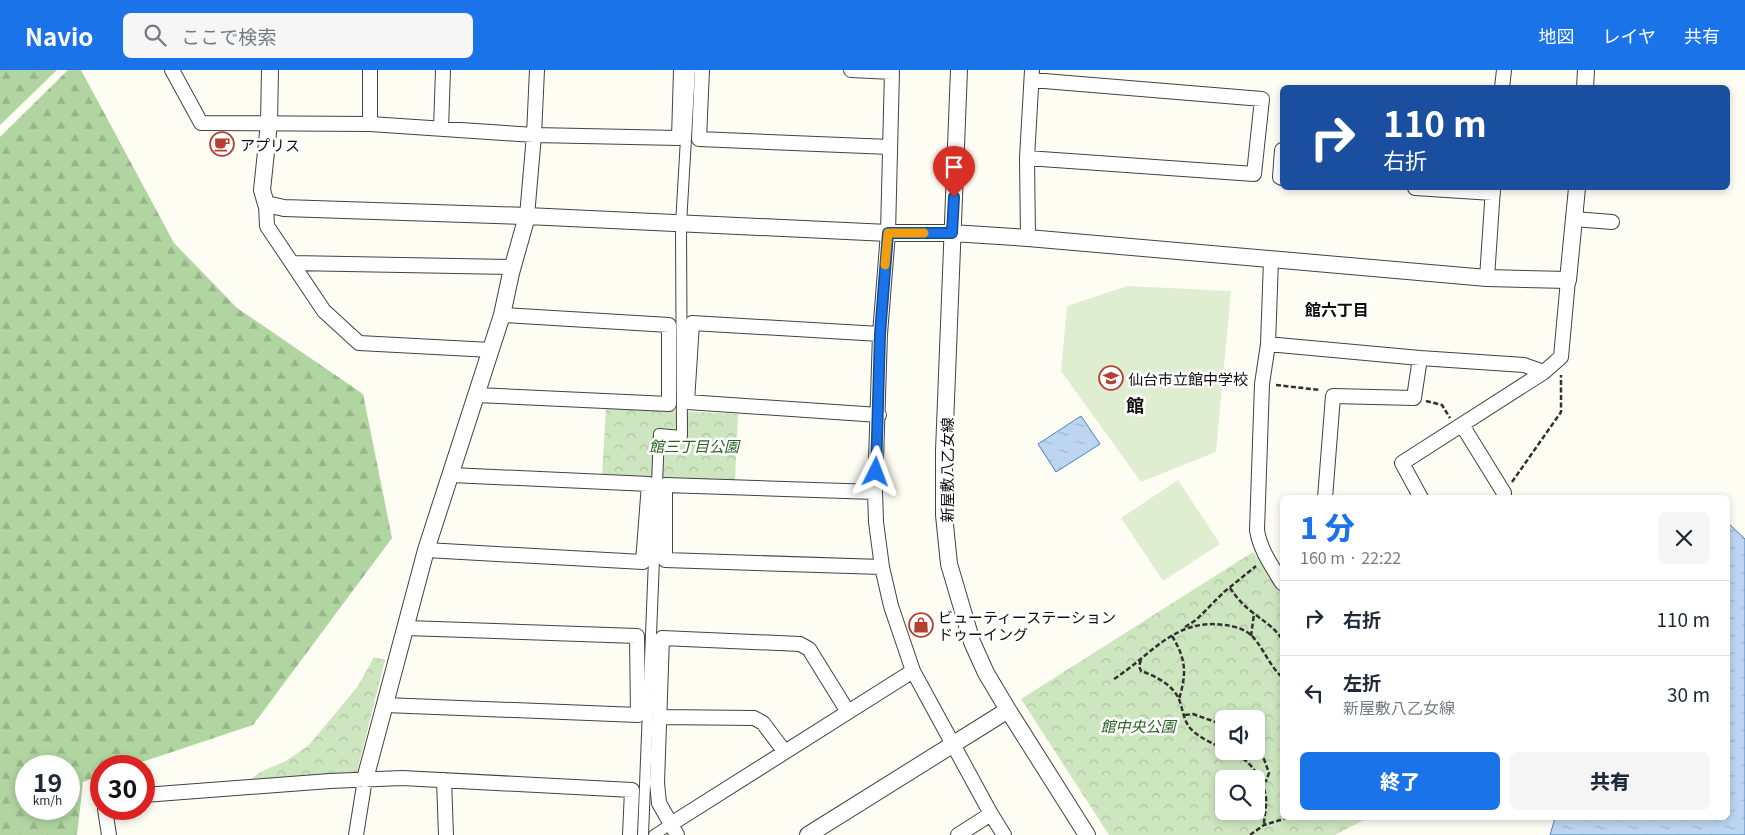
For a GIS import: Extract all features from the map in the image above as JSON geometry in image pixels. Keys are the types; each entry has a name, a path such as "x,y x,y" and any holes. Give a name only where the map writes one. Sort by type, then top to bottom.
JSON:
{"street":[{"path":"172,70 201,123 370,124 534,135 678,138 681,70"},
{"path":"270,70 269,123 262,190 266,204 267,226 324,311 359,343 491,350"},
{"path":"370,70 370,124"},
{"path":"441,129 443,70"},
{"path":"356,835 366,779 426,550 502,315 512,267 527,216 537,70"},
{"path":"643,835 660,434 682,436 681,224 690,70"},
{"path":"702,70 699,139 890,148"},
{"path":"851,70 892,71 888,233 880,334 879,415 875,492 876,522 882,568 890,606 913,671 1004,835"},
{"name":"新屋敷八乙女線","path":"959,70 944,451 944,515 949,564 972,642 986,673 1087,835"},
{"path":"1502,85 1504,70"},
{"path":"1585,85 1586,70"},
{"path":"1027,158 1254,174 1262,99 1032,75 1027,158 1028,238"},
{"path":"1487,278 1493,190"},
{"path":"1419,495 1402,463 1544,372 1561,357 1577,190"},
{"path":"266,204 284,208 527,216 888,233 952,233 1487,278 1568,280"},
{"path":"1574,219 1612,222"},
{"path":"1271,260 1268,344 1262,384 1257,530 1259,541 1280,580"},
{"path":"292,263 512,267"},
{"path":"476,395 669,404 669,325 502,315"},
{"path":"879,415 687,402 692,323 880,334"},
{"path":"1268,344 1420,358 1524,365 1544,372"},
{"path":"1325,495 1333,396 1414,398 1420,358"},
{"path":"1459,427 1504,493"},
{"path":"426,550 643,562 648,484 451,475"},
{"path":"875,492 665,484 664,560 882,568"},
{"path":"385,705 638,715 637,636 406,628"},
{"path":"674,829 659,803 657,783 662,638 800,644 809,649 848,712"},
{"path":"654,835 674,829 784,752 913,671"},
{"path":"808,835 1008,710"},
{"path":"660,717 754,718 763,723 784,752"},
{"path":"155,794 366,779 444,780 632,790 630,835"},
{"path":"444,780 446,835"},
{"path":"958,835 991,814"},
{"path":"107,820 109,835"}],"path":[{"path":"1504,493 1561,412 1561,357"},
{"path":"1262,384 1323,390 1333,396"},
{"path":"1414,398 1442,405 1459,427"},
{"path":"1114,679 1196,620 1230,588 1250,573 1266,556"},
{"path":"1230,588 1240,601 1254,614 1267,622 1280,637"},
{"path":"1251,636 1254,614"},
{"path":"1181,629 1208,623 1233,627 1247,632 1274,670 1280,675"},
{"path":"1172,636 1185,667 1183,686 1179,699"},
{"path":"1141,659 1139,666 1141,671 1154,676 1173,690 1179,699 1184,716 1191,729 1203,739 1215,745"},
{"path":"1184,716 1193,714 1215,721"},
{"path":"1246,760 1254,770"},
{"path":"1264,760 1269,773 1265,780"},
{"path":"1265,792 1265,810"},
{"path":"1264,820 1264,825"},
{"path":"1250,835 1264,825 1280,820"}],"green space":[{"path":"0,70 57,70 0,125"},
{"path":"68,70 81,70 174,243 237,308 363,394 392,538 253,725 155,758 155,755 90,755 90,780 83,782 80,808 80,755 15,755 15,820 79,820 77,835 0,835 0,137"},
{"path":"1127,286 1231,291 1216,452 1141,482 1061,371 1067,306"},
{"name":"館三丁目公園","path":"606,408 738,414 735,481 602,475"},
{"path":"1178,480 1220,544 1163,581 1121,518"},
{"name":"館中央公園","path":"1253,552 1261,561 1280,592 1280,820 1364,820 1335,835 1109,835 1021,699"},
{"path":"374,657 385,660 356,776 242,785 262,771 286,761 309,745 358,686"}],"water":[{"path":"1081,416 1100,444 1056,472 1038,444"},
{"path":"1730,525 1745,539 1745,835 1550,835 1554,820 1730,820"}],"slow traffic":[{"path":"885,265 888,233 924,233"}],"place":[{"name":"アプリス","path":"222,144"},
{"name":"仙台市立館中学校","path":"1111,378"},
{"name":"ビューティーステーション ドゥーイング","path":"921,625"}],"district":[{"name":"館六丁目","path":"1337,309"},
{"name":"館","path":"1135,404"}],"route":[{"path":"876,472 880,334 888,233 952,233 954,197"}]}
